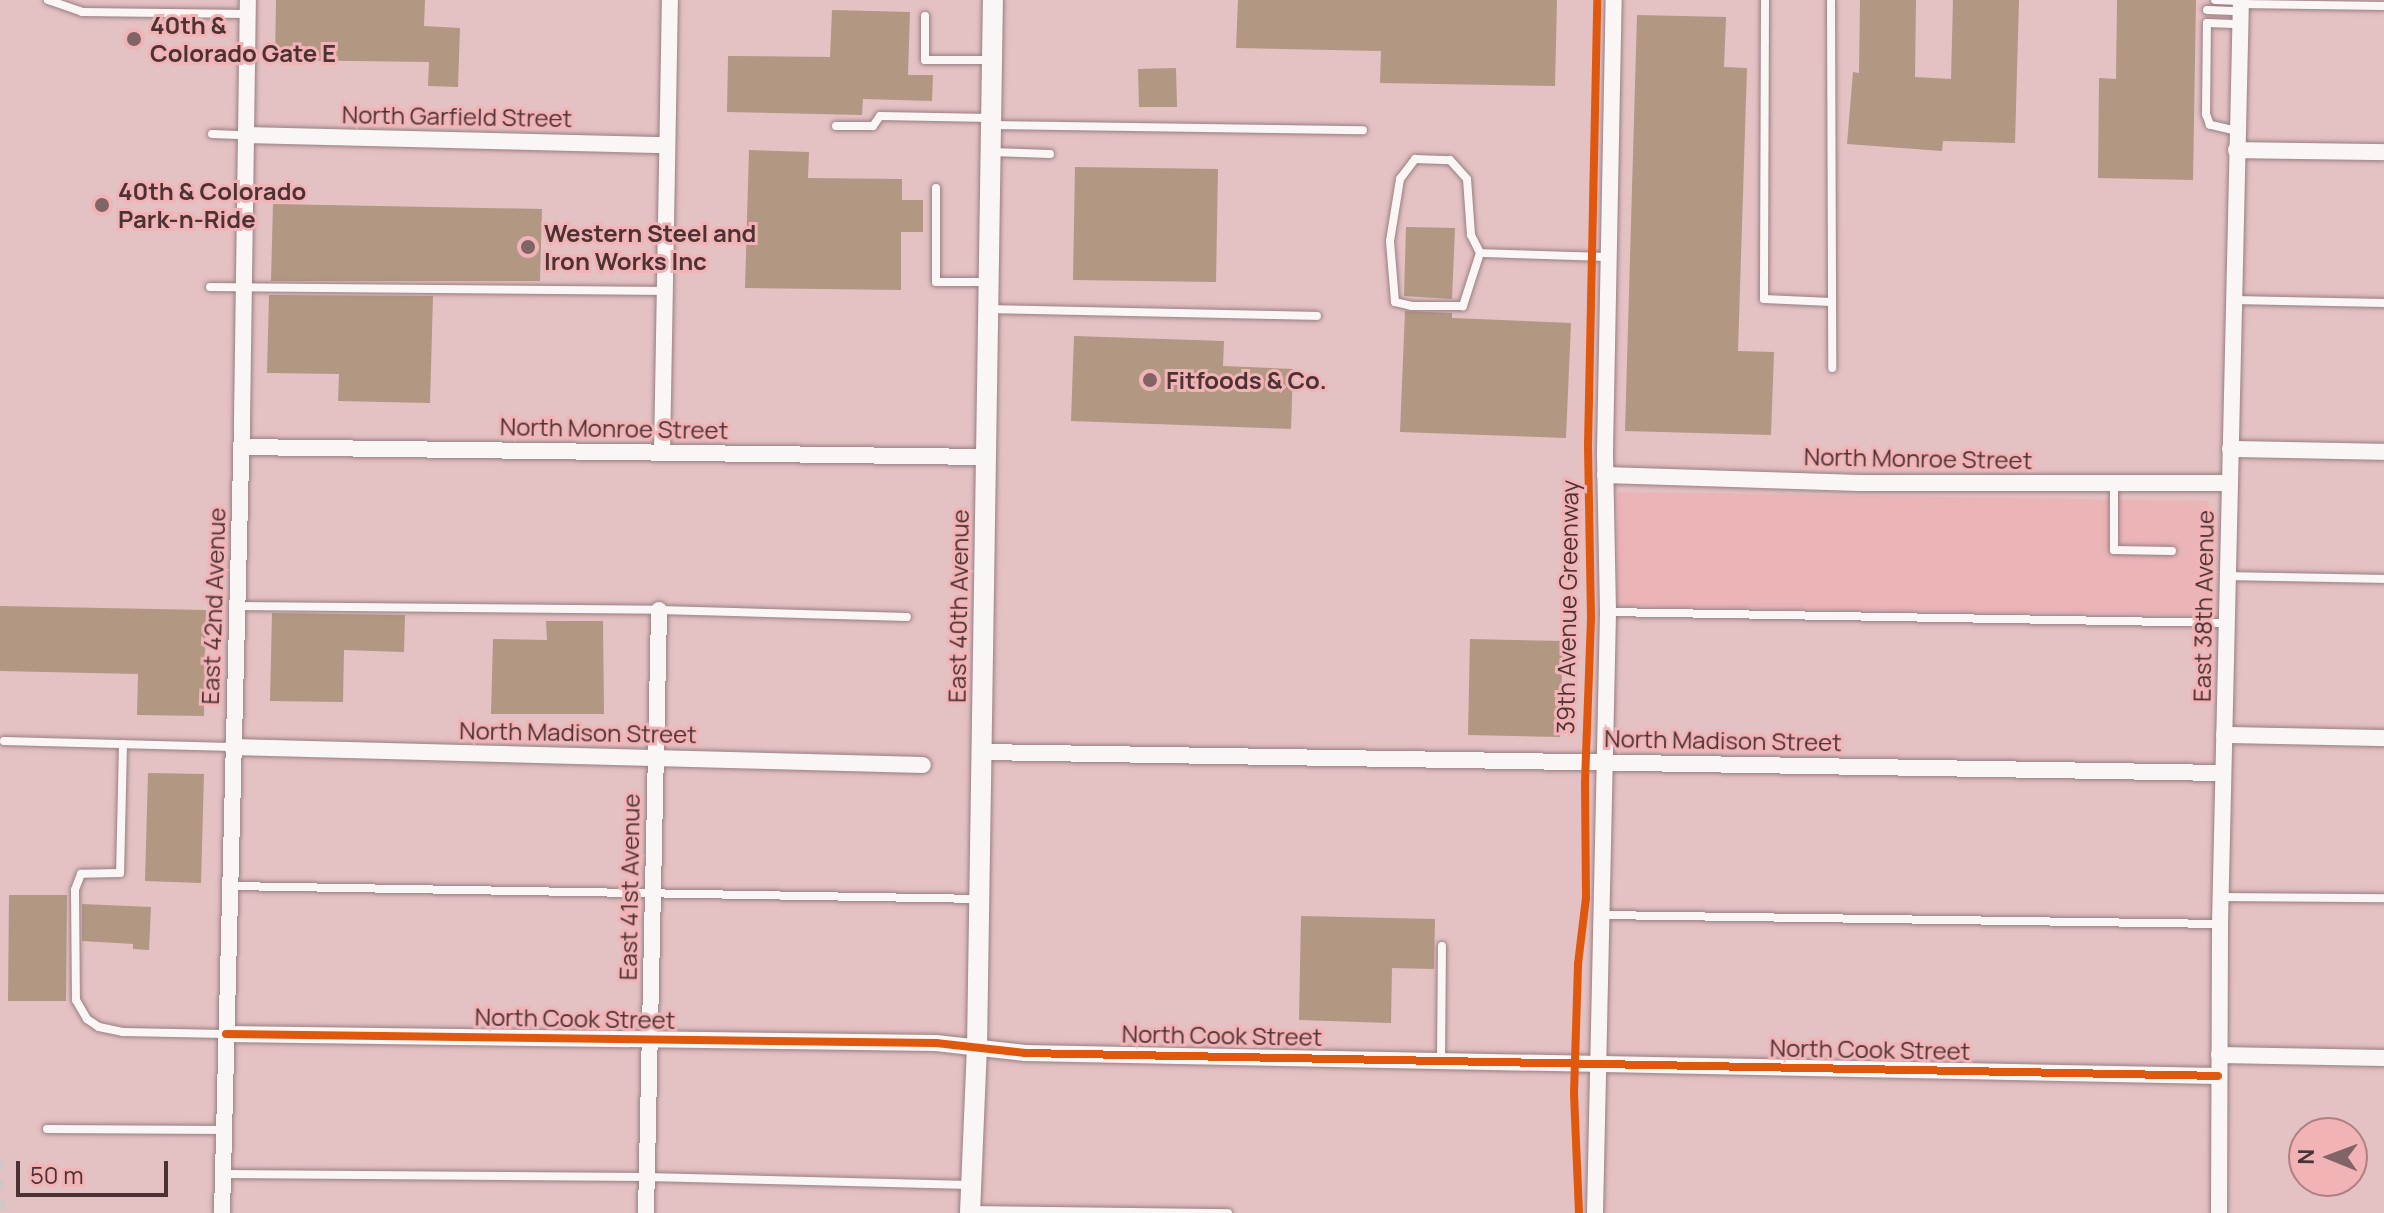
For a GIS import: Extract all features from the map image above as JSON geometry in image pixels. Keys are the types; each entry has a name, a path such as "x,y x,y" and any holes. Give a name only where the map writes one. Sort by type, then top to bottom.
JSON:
{"street":[{"path":"662,453 670,0"},
{"name":"East 40th Avenue","path":"970,1211 980,899 993,0"},
{"path":"1595,1213 1608,612 1605,475 1614,0"},
{"name":"East 42nd Avenue","path":"222,1213 241,447 248,7"},
{"name":"East 38th Avenue","path":"2219,1213 2220,924 2240,8"},
{"name":"North Garfield Street","path":"245,135 667,145"},
{"path":"2236,150 2384,152"},
{"name":"North Monroe Street","path":"241,447 986,457"},
{"path":"2230,449 2384,452"},
{"name":"North Monroe Street","path":"1605,475 1860,483 2229,483"},
{"name":"East 41st Avenue","path":"646,1213 659,610"},
{"path":"2224,735 2384,738"},
{"name":"North Madison Street","path":"232,747 923,765"},
{"name":"North Madison Street","path":"982,752 2223,773"},
{"name":"North Cook Street","path":"226,1034 936,1043 1025,1053 1441,1058 2218,1076"},
{"path":"2219,1055 2384,1058"}],"lane":[{"path":"48,0 82,12 248,7"},
{"path":"1765,0 1764,299 1831,302"},
{"path":"1831,0 1832,368"},
{"path":"2215,0 2240,8"},
{"path":"2207,10 2384,6"},
{"path":"2237,131 2210,125 2206,114 2207,23 2240,8"},
{"path":"925,16 925,60 993,60"},
{"path":"836,126 873,126 880,116 1363,130"},
{"path":"212,134 245,135"},
{"path":"991,152 1050,154"},
{"path":"1415,159 1450,160 1467,179 1471,235 1480,253 1463,306 1412,306 1395,302 1390,241 1400,179 1415,159"},
{"path":"936,188 936,282 989,282"},
{"path":"1480,253 1609,257"},
{"path":"210,287 484,292 665,291"},
{"path":"2233,300 2384,303"},
{"path":"989,309 1317,316"},
{"path":"2114,485 2114,550 2172,551"},
{"path":"2227,576 2384,579"},
{"path":"236,606 659,610 907,617"},
{"path":"1608,612 2227,623"},
{"path":"4,741 232,747"},
{"path":"123,744 120,873 81,874 75,890 76,1000 87,1019 99,1027 123,1032 226,1034"},
{"path":"229,886 980,899"},
{"path":"2222,897 2384,898"},
{"path":"1601,915 2220,924"},
{"path":"1441,1058 1442,946"},
{"path":"47,1129 224,1130"},
{"path":"223,1174 646,1177 971,1185"},
{"path":"970,1211 1228,1213"}],"shaded area":[{"path":"1618,492 2209,501 2209,615 1617,606"}],"building":[{"path":"276,0 425,0 424,26 460,28 458,87 428,86 429,62 275,60"},
{"path":"1238,0 1557,0 1555,86 1380,83 1381,51 1236,48"},
{"path":"1860,0 1916,0 1915,77 1951,79 1953,0 2019,0 2015,143 1943,141 1942,151 1847,144 1853,72 1859,73"},
{"path":"2117,0 2196,0 2193,180 2098,178 2099,78 2116,79"},
{"path":"832,10 910,12 908,75 933,75 932,101 863,99 862,115 727,112 728,56 830,57"},
{"path":"1637,15 1726,17 1724,67 1747,68 1738,351 1774,352 1771,435 1625,431"},
{"path":"1176,68 1177,107 1139,107 1138,69"},
{"path":"749,150 809,152 808,178 902,179 902,200 923,200 923,232 901,232 901,290 745,288"},
{"path":"1075,167 1218,169 1216,282 1073,280"},
{"path":"273,204 542,209 540,281 271,281"},
{"path":"1406,227 1455,228 1452,299 1404,296"},
{"path":"269,295 433,296 430,403 338,401 339,374 267,373"},
{"path":"1405,311 1452,313 1452,318 1571,323 1566,438 1400,432"},
{"path":"1074,336 1224,341 1223,366 1293,369 1291,429 1071,421"},
{"path":"0,606 206,610 204,716 137,715 138,674 0,671"},
{"path":"272,613 405,615 404,652 344,650 343,702 270,701"},
{"path":"546,621 603,621 604,714 491,714 493,639 547,640"},
{"path":"1470,639 1563,641 1560,737 1468,735"},
{"path":"148,773 204,774 201,883 145,881"},
{"path":"9,895 67,895 66,1001 8,1001"},
{"path":"82,904 151,907 149,950 133,949 133,944 82,941"},
{"path":"1301,916 1435,919 1434,969 1392,968 1391,1023 1299,1020"}],"railway":[{"path":"0,1160 3,1213"}],"cycle path":[{"name":"39th Avenue Greenway","path":"1579,1213 1574,1093 1578,964 1586,898 1585,782 1591,618 1588,445 1597,0"},
{"path":"226,1034 936,1043 1025,1053 2218,1076"}],"place":[{"name":"40th & Colorado Gate E","path":"134,39"},
{"name":"40th & Colorado Park-n-Ride","path":"102,205"},
{"name":"Western Steel and Iron Works Inc","path":"528,247"},
{"name":"Fitfoods & Co.","path":"1150,380"}]}
